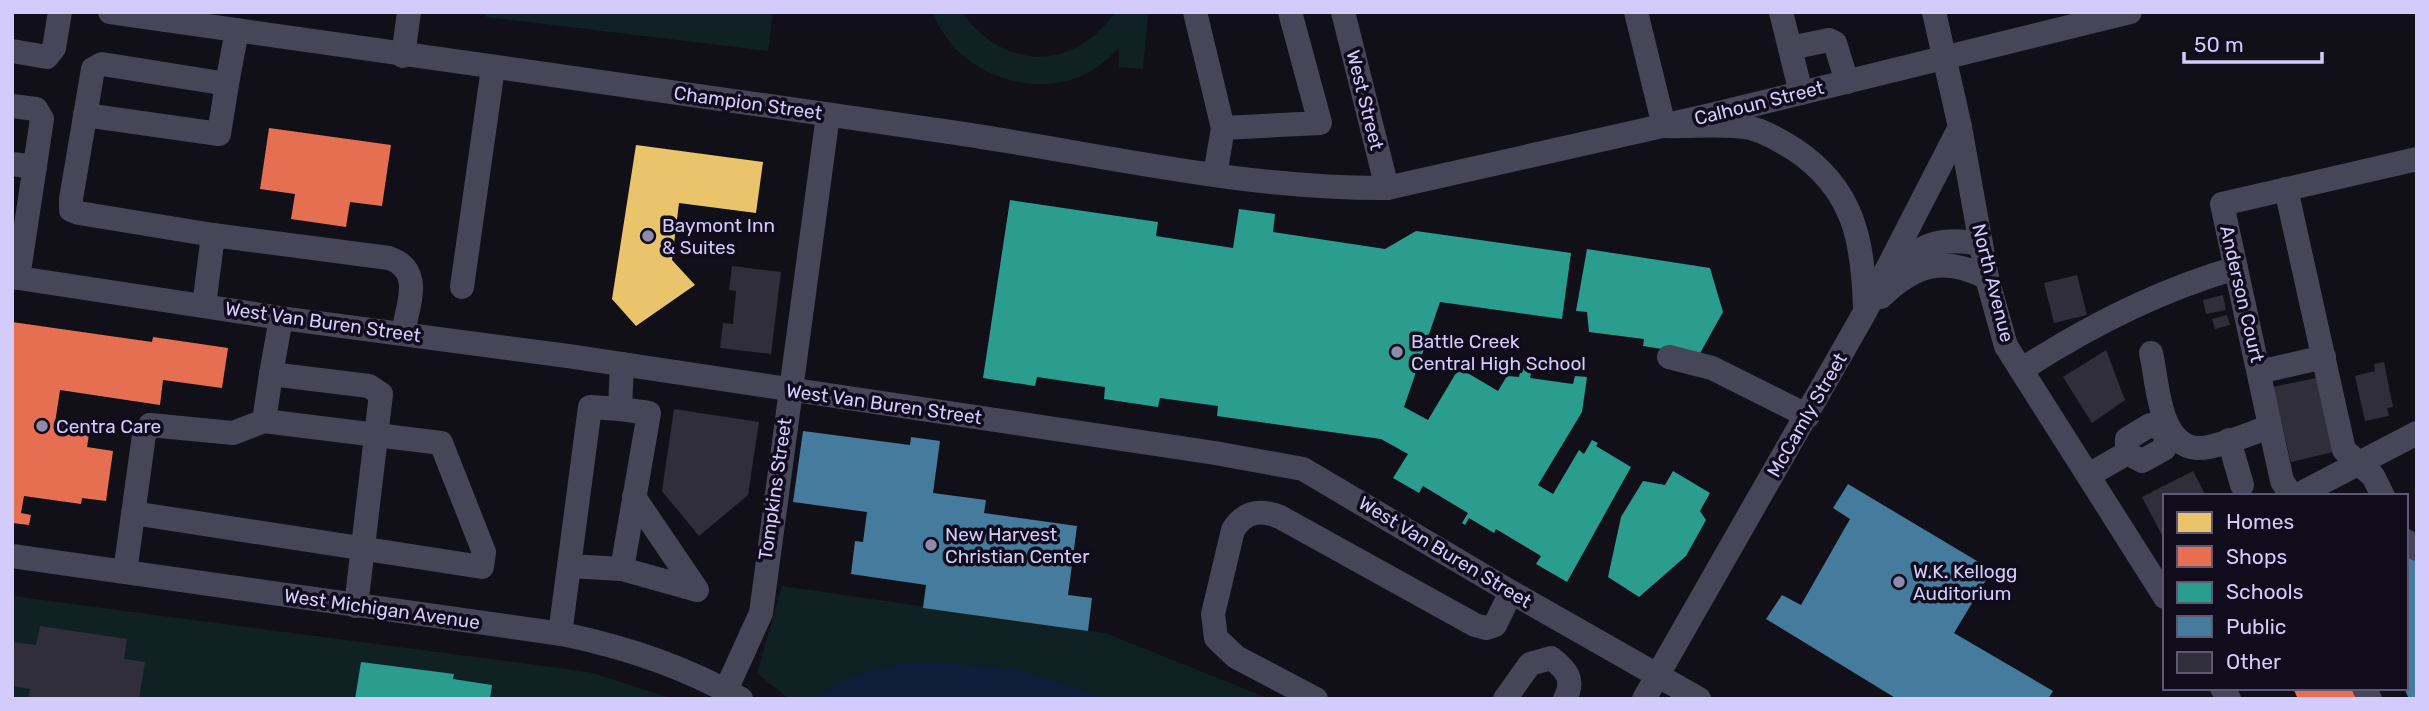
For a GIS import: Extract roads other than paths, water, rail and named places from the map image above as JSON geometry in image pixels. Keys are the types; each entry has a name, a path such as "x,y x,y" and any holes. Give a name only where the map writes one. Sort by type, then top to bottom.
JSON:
{"street":[{"path":"12,51 47,57 54,48 60,12"},
{"name":"Champion Street","path":"110,12 234,24 403,56 828,114 1215,175 1387,188"},
{"path":"403,56 409,12"},
{"path":"1195,12 1223,128 1215,175"},
{"path":"1223,128 1320,123 1290,12"},
{"name":"West Street","path":"1343,12 1387,188"},
{"path":"1636,12 1664,126 1750,128 1784,143 1819,166 1846,201 1864,265 1865,312"},
{"path":"1781,12 1801,93"},
{"name":"North Avenue","path":"1934,12 1960,127 1987,278 2006,346 2089,474 2157,569 2163,590"},
{"name":"Calhoun Street","path":"1387,188 1664,126 2130,12"},
{"path":"85,115 219,134 234,24"},
{"path":"1790,48 1829,40 1835,43 1847,82"},
{"path":"227,84 102,64 93,69 71,210 213,235 389,258 402,263 411,278 403,333"},
{"path":"462,287 493,68"},
{"path":"12,106 36,109 42,119 24,165 15,278"},
{"name":"Tompkins Street","path":"733,695 761,613 788,390 828,114"},
{"name":"McCamly Street","path":"1644,699 1808,416 1960,127"},
{"name":"Anderson Court","path":"2292,494 2282,481 2222,204 2417,159"},
{"path":"2287,189 2344,450 2373,476 2382,494"},
{"path":"204,306 213,235"},
{"path":"1865,312 1903,276 1912,258 1923,248 1942,240 1955,239 1981,244"},
{"path":"1903,276 1943,263 1969,268 1987,278"},
{"path":"2021,370 2076,334 2205,277 2236,268"},
{"name":"West Van Buren Street","path":"15,278 622,365 1215,453 1303,469 1699,699"},
{"path":"264,421 281,318"},
{"path":"2151,353 2168,430 2181,444 2199,448 2269,427"},
{"path":"1669,357 1712,368 1808,416"},
{"path":"2259,372 2324,357"},
{"path":"620,409 622,365"},
{"path":"271,374 369,386 381,394 356,606"},
{"path":"560,634 590,407 649,413 622,569"},
{"path":"125,572 133,513 144,435 150,425 233,433 264,421 441,443 484,552 482,567 133,513"},
{"path":"2089,474 2127,453 2127,439 2150,425 2168,430"},
{"path":"2298,494 2417,433"},
{"path":"2229,440 2242,485"},
{"path":"569,566 622,569 697,590 634,497"},
{"path":"1317,699 1236,657 1216,638 1213,614 1233,530 1241,518 1254,512 1280,517 1475,625 1486,628 1495,625 1511,592"},
{"name":"West Michigan Avenue","path":"12,556 560,634 644,654 733,695"},
{"path":"1505,699 1530,664 1551,658 1572,626"},
{"path":"1551,658 1569,676 1571,685 1564,699"}],"water":[{"path":"900,664 958,664 1022,671 1109,699 812,699 849,677"}],"place":[{"name":"Baymont Inn & Suites","path":"648,236"},
{"name":"Battle Creek Central High School","path":"1397,352"},
{"name":"Centra Care","path":"42,426"},
{"name":"New Harvest Christian Center","path":"931,545"},
{"name":"W.K. Kellogg Auditorium","path":"1899,582"}]}
